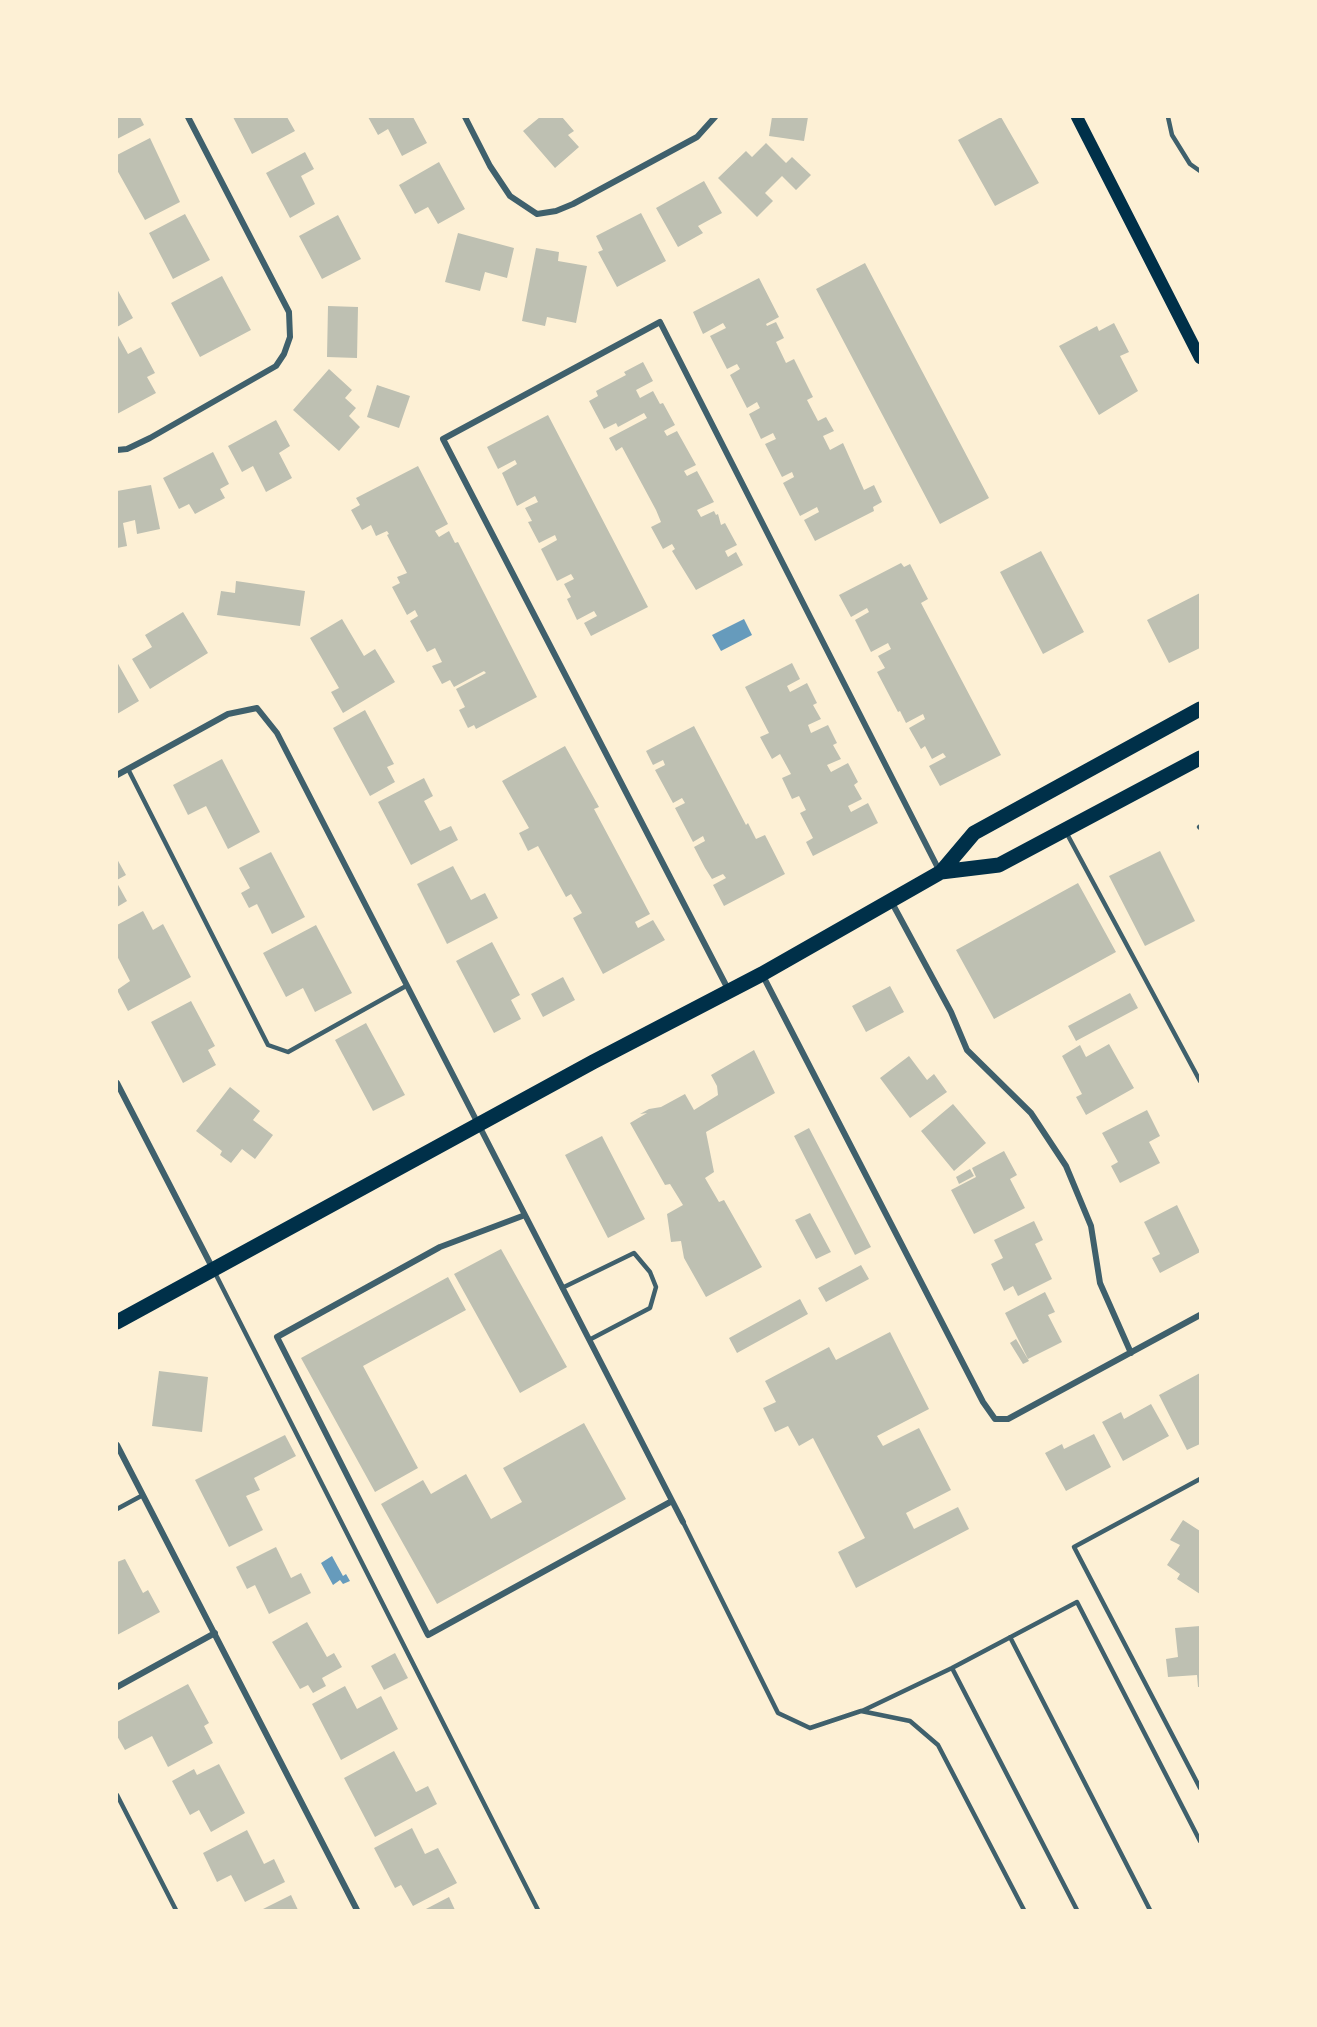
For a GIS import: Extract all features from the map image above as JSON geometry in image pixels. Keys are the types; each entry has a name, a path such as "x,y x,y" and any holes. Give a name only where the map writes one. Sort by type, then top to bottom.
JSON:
{"main road":[{"path":"1077,117 1200,358"},
{"path":"117,1322 477,1124 762,974 941,872 974,833 1200,709"},
{"path":"941,872 999,865 1200,758"}],"street":[{"path":"117,450 127,449 150,438 276,366 284,354 290,337 289,312 188,117"},
{"path":"465,117 490,166 510,196 537,214 556,211 573,204 697,137 715,117"},
{"path":"729,992 442,439 660,322 941,872"},
{"path":"117,775 228,714 257,708 277,733 683,1522"},
{"path":"891,900 951,1012 967,1050 1031,1113 1066,1166 1091,1226 1100,1283 1113,1318 1131,1353"},
{"path":"762,974 983,1402 995,1419 1008,1419 1200,1315"},
{"path":"117,1083 213,1269"},
{"path":"525,1215 440,1247 277,1337 428,1635 672,1501"},
{"path":"117,1446 357,1910"},
{"path":"117,1687 215,1633"}],"lane":[{"path":"1168,117 1172,135 1190,164 1200,171"},
{"path":"128,769 268,1045 288,1052 406,986"},
{"path":"1065,830 1200,1081"},
{"path":"562,1288 634,1253 650,1272 656,1287 650,1308 589,1340"},
{"path":"213,1269 538,1910"},
{"path":"1200,1479 1074,1547 1200,1788"},
{"path":"117,1509 143,1495"},
{"path":"683,1522 778,1713 810,1728 861,1711 952,1668 1077,1602 1200,1841"},
{"path":"1010,1637 1150,1910"},
{"path":"952,1668 1077,1910"},
{"path":"861,1711 910,1721 938,1745 1024,1910"},
{"path":"117,1795 176,1910"}],"water":[{"path":"744,619 752,635 721,651 712,635"},
{"path":"332,1556 343,1576 346,1574 350,1581 343,1584 340,1580 333,1585 321,1563"}],"building":[{"path":"117,117 140,117 144,125 117,139"},
{"path":"233,117 287,117 295,131 252,154"},
{"path":"368,117 413,117 427,143 402,156 388,129 378,135"},
{"path":"540,117 562,117 574,131 568,135 579,147 555,168 523,131"},
{"path":"772,117 808,117 804,141 769,136"},
{"path":"1001,117 1039,183 995,206 958,140"},
{"path":"150,138 180,202 145,220 117,170 117,155"},
{"path":"766,143 786,163 792,157 811,175 796,190 782,176 765,193 773,201 757,217 718,178 746,151 752,157"},
{"path":"305,152 314,169 301,176 315,204 290,218 266,173"},
{"path":"439,162 465,209 438,224 428,207 415,214 399,185"},
{"path":"704,181 722,213 698,226 703,233 678,247 656,208"},
{"path":"641,213 666,261 617,287 598,252 603,250 596,236"},
{"path":"185,214 210,260 173,279 149,233"},
{"path":"338,215 361,259 322,279 299,236"},
{"path":"458,233 514,248 507,278 485,272 480,291 445,282"},
{"path":"536,248 559,252 558,261 587,266 576,323 547,317 545,326 522,321"},
{"path":"865,263 989,498 940,524 816,289"},
{"path":"222,276 251,330 200,357 171,303"},
{"path":"759,278 779,317 766,324 767,326 776,322 784,338 776,342 786,363 794,359 813,397 807,400 818,421 826,417 834,431 823,436 830,450 843,443 864,490 874,485 882,502 873,507 874,511 815,541 804,520 819,512 817,507 800,516 783,483 794,477 792,472 782,477 765,444 776,439 773,433 761,439 749,414 760,408 757,402 747,408 730,375 740,369 737,364 727,369 710,336 726,328 723,323 703,334 693,312"},
{"path":"117,289 133,318 117,327"},
{"path":"328,306 358,307 357,358 327,357"},
{"path":"1114,323 1129,352 1120,356 1138,391 1099,415 1059,346 1097,326 1099,331"},
{"path":"117,334 128,354 141,347 155,373 147,377 156,393 117,414"},
{"path":"643,362 653,381 636,390 640,398 653,391 660,404 663,403 675,425 664,431 667,436 677,431 696,465 684,471 687,476 697,471 714,502 697,510 701,517 714,511 716,515 718,514 721,525 725,523 737,545 725,551 728,557 736,552 743,565 696,590 672,551 675,549 672,544 663,549 651,527 661,522 656,510 622,447 616,451 609,438 647,418 644,413 618,427 616,423 604,429 589,401 598,396 596,391 626,375 624,372"},
{"path":"329,369 352,390 345,398 356,408 349,416 360,427 339,451 293,410"},
{"path":"377,385 410,396 399,428 367,417"},
{"path":"548,415 648,607 591,636 584,623 597,616 594,611 577,620 567,599 571,597 564,584 574,579 571,574 557,581 541,549 557,540 555,535 539,543 528,522 532,521 525,508 538,502 535,496 517,506 502,473 517,464 515,460 498,469 487,447"},
{"path":"276,420 290,446 279,453 292,478 266,492 253,466 242,472 228,446"},
{"path":"213,452 229,484 220,489 225,498 195,514 189,504 179,509 163,478"},
{"path":"418,466 448,524 435,531 439,537 449,531 455,543 458,542 537,697 476,729 474,725 468,728 459,710 465,707 456,689 486,673 484,671 454,687 450,680 442,684 432,666 442,662 435,648 427,652 410,621 418,616 415,610 407,615 392,587 400,583 397,577 407,573 387,535 389,534 387,531 376,536 371,525 362,530 351,510 360,505 356,498"},
{"path":"151,485 160,529 137,534 135,520 123,523 127,546 117,548 117,491"},
{"path":"1041,551 1084,632 1043,654 1000,572"},
{"path":"901,563 904,567 910,564 928,599 921,603 1001,755 940,786 929,766 946,757 943,753 932,759 925,746 921,749 909,728 925,719 923,714 906,723 877,672 885,668 878,656 891,649 888,643 871,652 855,620 869,612 867,608 851,617 839,595"},
{"path":"236,581 305,591 300,626 217,615 221,591 235,593"},
{"path":"1200,593 1200,648 1169,663 1147,620"},
{"path":"183,612 208,653 150,689 132,659 152,647 145,635"},
{"path":"342,619 364,656 375,649 395,682 343,713 331,692 339,688 310,638"},
{"path":"117,662 139,701 117,714"},
{"path":"792,663 800,679 787,686 790,692 807,683 817,703 813,705 821,719 808,725 811,733 828,725 837,743 833,745 841,759 827,765 831,772 848,763 858,782 854,785 862,799 848,806 851,812 868,803 878,823 813,856 806,842 813,838 800,813 806,810 799,796 792,799 782,778 791,774 780,754 772,759 760,737 769,733 745,687"},
{"path":"365,710 394,764 387,767 395,782 370,796 333,728"},
{"path":"694,726 746,825 748,823 756,839 765,835 785,874 724,906 713,885 726,878 723,874 712,879 705,868 694,847 705,841 703,836 693,842 675,808 685,803 682,798 673,803 655,770 665,765 663,760 653,765 646,751"},
{"path":"565,746 599,807 594,809 650,914 635,922 638,928 653,920 665,940 603,974 573,918 582,913 571,894 566,897 538,846 528,851 519,833 529,828 502,781"},
{"path":"222,759 260,832 228,849 206,806 188,815 173,785"},
{"path":"424,778 433,796 424,801 440,831 451,826 458,840 411,865 378,802"},
{"path":"1160,851 1195,921 1145,946 1109,876"},
{"path":"271,852 305,917 272,934 257,904 249,908 241,893 250,888 239,868"},
{"path":"117,859 126,875 117,880"},
{"path":"453,866 471,900 485,893 498,918 447,944 417,884"},
{"path":"117,883 127,901 117,907"},
{"path":"1078,883 1116,952 994,1019 956,950"},
{"path":"143,911 153,930 163,924 191,977 128,1011 117,990 130,981 117,956 117,925"},
{"path":"316,925 352,993 315,1012 303,988 286,997 263,953"},
{"path":"492,942 520,995 511,1000 521,1019 494,1033 456,961"},
{"path":"563,977 575,1000 543,1017 531,994"},
{"path":"890,986 904,1012 866,1032 852,1006"},
{"path":"1130,993 1138,1008 1076,1041 1068,1026"},
{"path":"191,1001 215,1046 208,1050 216,1065 183,1083 151,1022"},
{"path":"366,1023 405,1095 373,1111 335,1040"},
{"path":"1109,1044 1134,1088 1086,1115 1076,1097 1082,1094 1062,1056 1080,1045 1086,1057"},
{"path":"754,1050 775,1093 706,1132 714,1172 705,1178 719,1202 724,1200 762,1267 706,1297 684,1258 681,1241 671,1242 667,1214 683,1205 670,1184 665,1185 630,1123 647,1113 640,1114 649,1109 661,1107 685,1094 694,1110 718,1095 717,1086 711,1075"},
{"path":"909,1056 927,1080 934,1074 947,1092 910,1118 880,1078"},
{"path":"230,1087 260,1111 253,1120 273,1135 255,1159 242,1149 231,1163 220,1155 222,1151 196,1131"},
{"path":"953,1104 986,1143 954,1171 921,1131"},
{"path":"1147,1110 1160,1136 1149,1142 1160,1163 1120,1183 1111,1166 1118,1162 1102,1133"},
{"path":"809,1128 871,1247 855,1255 794,1136"},
{"path":"602,1136 645,1219 608,1238 565,1155"},
{"path":"1004,1151 1017,1175 1010,1179 1025,1208 974,1234 951,1190 976,1177 972,1168"},
{"path":"970,1169 974,1176 959,1184 956,1177"},
{"path":"1177,1205 1200,1252 1160,1273 1152,1258 1160,1254 1144,1222"},
{"path":"810,1213 831,1252 816,1259 795,1220"},
{"path":"1034,1221 1043,1240 1035,1244 1052,1279 1018,1296 1013,1286 1004,1291 991,1264 1003,1258 994,1240"},
{"path":"501,1249 567,1367 520,1393 454,1274"},
{"path":"861,1265 869,1279 826,1302 818,1288"},
{"path":"448,1277 466,1310 363,1366 418,1468 375,1492 301,1358"},
{"path":"1045,1292 1055,1312 1048,1315 1062,1342 1028,1359 1005,1313"},
{"path":"800,1299 808,1314 737,1353 729,1338"},
{"path":"890,1332 929,1409 877,1436 883,1446 919,1428 951,1490 906,1513 914,1529 958,1507 969,1529 856,1588 838,1552 865,1538 813,1438 799,1446 788,1426 775,1432 763,1408 776,1402 765,1381 829,1347 836,1360"},
{"path":"1016,1339 1029,1361 1023,1364 1010,1343"},
{"path":"159,1371 208,1377 202,1432 152,1426"},
{"path":"1200,1373 1200,1444 1187,1450 1159,1395"},
{"path":"1151,1404 1169,1436 1123,1461 1102,1422 1121,1412 1124,1419"},
{"path":"584,1423 626,1499 437,1604 381,1504 423,1480 431,1494 466,1474 491,1519 522,1502 503,1468"},
{"path":"1094,1434 1111,1467 1066,1491 1045,1453 1062,1444 1064,1449"},
{"path":"285,1435 296,1456 254,1478 260,1490 246,1496 263,1530 229,1547 195,1480"},
{"path":"1183,1520 1200,1531 1200,1594 1177,1579 1180,1574 1167,1565 1180,1545 1170,1540"},
{"path":"276,1547 291,1578 301,1573 311,1593 269,1614 255,1585 247,1589 236,1567"},
{"path":"125,1559 143,1593 148,1590 160,1612 117,1635 117,1562"},
{"path":"307,1622 327,1657 334,1653 342,1667 322,1678 326,1686 313,1693 308,1685 300,1689 272,1642"},
{"path":"1200,1626 1200,1687 1198,1687 1197,1675 1168,1677 1166,1659 1178,1657 1175,1628"},
{"path":"395,1653 408,1678 384,1690 371,1666"},
{"path":"188,1684 209,1723 204,1726 213,1743 168,1767 152,1736 125,1750 117,1736 117,1722"},
{"path":"345,1686 357,1709 381,1696 398,1729 341,1760 312,1704"},
{"path":"394,1751 416,1792 428,1786 437,1804 375,1837 344,1778"},
{"path":"219,1764 245,1813 211,1832 199,1810 190,1815 172,1781 194,1769 197,1775"},
{"path":"412,1828 425,1854 438,1848 457,1883 413,1906 401,1885 395,1888 374,1848"},
{"path":"247,1830 264,1864 274,1859 285,1882 245,1902 231,1875 217,1882 203,1853"},
{"path":"291,1895 298,1910 261,1910"},
{"path":"449,1897 455,1910 424,1910"}]}
